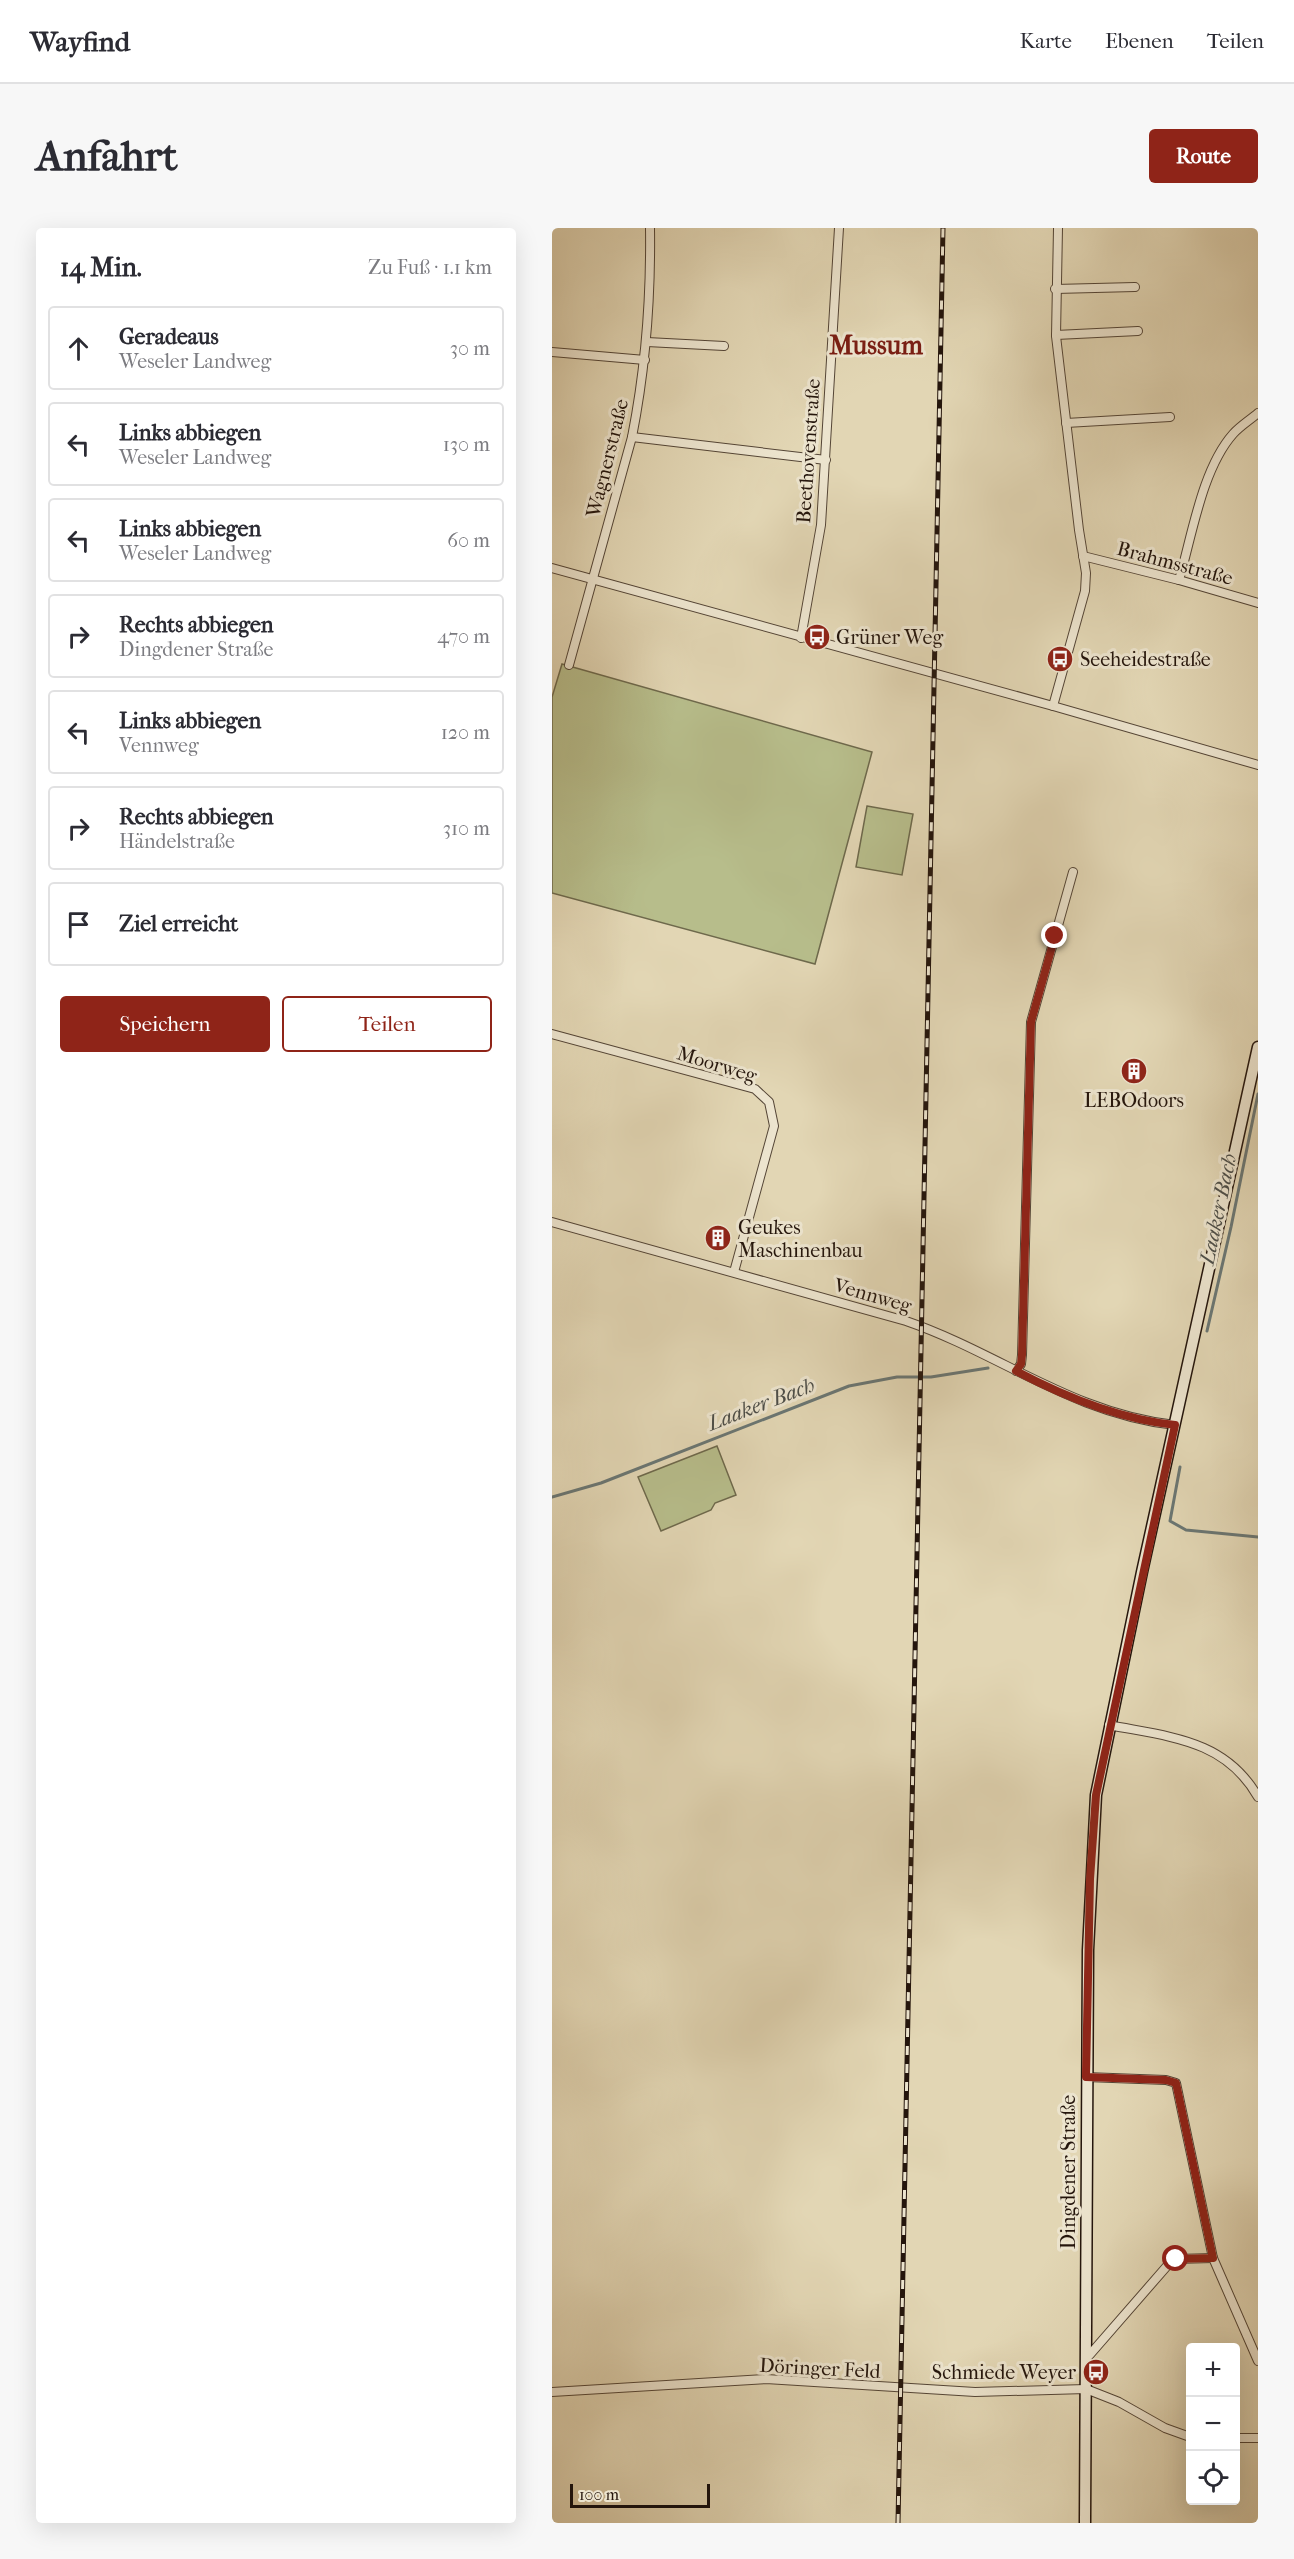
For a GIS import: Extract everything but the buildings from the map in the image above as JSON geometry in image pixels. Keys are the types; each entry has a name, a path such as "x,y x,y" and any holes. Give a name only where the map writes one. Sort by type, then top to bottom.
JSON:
{"main road":[{"name":"Dingdener Straße","path":"1085,2523 1086,2077 1090,1879 1096,1795 1109,1725 1258,1047"}],"street":[{"name":"Wagnerstraße","path":"593,580 632,437 645,360 651,305 650,228"},
{"name":"Beethovenstraße","path":"801,638 821,525 839,228"},
{"path":"1053,706 1085,591 1086,573 1056,334 1055,289 1058,228"},
{"path":"1055,289 1135,287"},
{"path":"1056,334 1138,331"},
{"path":"647,342 724,346"},
{"path":"552,352 645,360"},
{"path":"1179,580 1208,481 1220,453 1233,434 1258,413"},
{"path":"1066,423 1170,417"},
{"path":"632,437 826,460"},
{"name":"Brahmsstraße","path":"1083,556 1258,603"},
{"path":"552,568 1258,765"},
{"path":"569,664 593,580"},
{"path":"1016,1371 1021,1364 1022,1355 1031,1022 1073,872"},
{"name":"Moorweg","path":"552,1034 755,1089 769,1102 774,1126 734,1272"},
{"name":"Vennweg","path":"552,1222 922,1327 1050,1389 1089,1405 1175,1425"},
{"path":"1109,1725 1200,1745 1231,1761 1250,1783 1258,1797"},
{"path":"1086,2077 1166,2080 1176,2083 1213,2258 1258,2361"},
{"path":"1086,2359 1167,2266 1176,2259 1213,2258"},
{"name":"Döringer Feld","path":"552,2392 766,2379 975,2392 1086,2389"},
{"path":"1086,2389 1119,2402 1165,2428 1186,2435"},
{"path":"1240,2439 1258,2438"}],"green space":[{"path":"562,664 872,752 815,964 552,893 552,697"},
{"path":"867,806 913,814 902,875 856,867"},
{"path":"717,1446 736,1495 715,1503 711,1510 661,1531 638,1477"}],"waterway":[{"name":"Laaker Bach","path":"1207,1331 1258,1094"},
{"name":"Laaker Bach","path":"552,1497 601,1483 849,1386 897,1377 931,1377 988,1368"},
{"path":"1180,1467 1170,1521 1186,1530 1258,1537"}],"railway":[{"path":"898,2523 943,228"}],"place":[{"name":"Grüner Weg","path":"817,637"},
{"name":"Seeheidestraße","path":"1060,659"},
{"name":"LEBOdoors","path":"1134,1071"},
{"name":"Geukes Maschinenbau","path":"718,1238"},
{"name":"Schmiede Weyer","path":"1096,2372"}],"district":[{"name":"Mussum","path":"876,345"}],"route":[{"path":"1055,936 1031,1022 1022,1355 1021,1364 1016,1371 1050,1389 1089,1405 1175,1425 1109,1725 1096,1795 1090,1879 1086,2077 1166,2080 1176,2083 1213,2258 1176,2259"}]}
